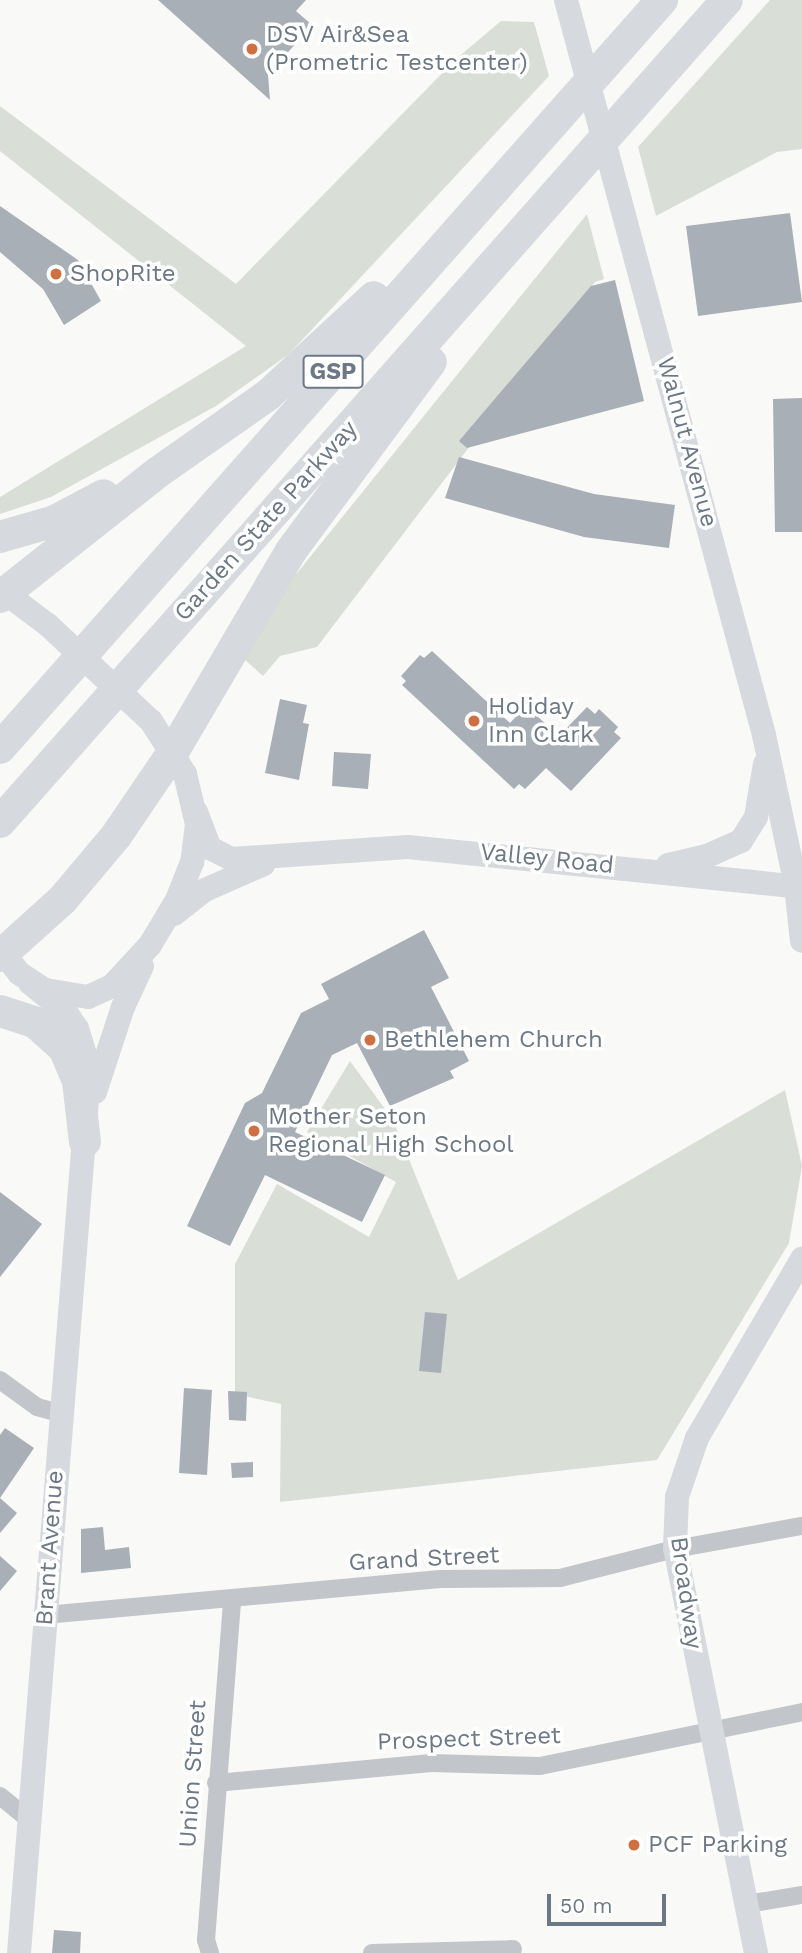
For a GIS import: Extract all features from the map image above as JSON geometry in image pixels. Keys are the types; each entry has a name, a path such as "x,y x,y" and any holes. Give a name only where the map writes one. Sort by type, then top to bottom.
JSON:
{"highway":[{"name":"Garden State Parkway","path":"0,748 662,0"},
{"name":"Garden State Parkway","path":"0,822 727,0"},
{"path":"2,593 157,473 298,371 551,126"},
{"path":"1,953 81,879 173,752 249,616 297,543 566,182"},
{"path":"0,537 55,521 113,489 157,473"},
{"path":"0,1011 36,1023 64,1048 78,1081 85,1142"}],"street":[{"name":"Walnut Avenue","path":"566,0 764,735 799,887"},
{"name":"Valley Road","path":"2,593 142,712 173,752 206,842 223,856 291,856 408,848 636,868 799,887"},
{"path":"636,868 707,856 747,834 764,788 764,735"},
{"path":"30,983 62,995 96,995 121,979 161,930 192,862 195,812"},
{"name":"Valley Road","path":"161,930 205,890 291,856"},
{"path":"799,887 802,941"},
{"name":"Brant Avenue","path":"85,1142 110,1040 161,930"},
{"name":"Brant Avenue","path":"1,953 30,983 66,1012 82,1039 88,1073 85,1142 60,1413 19,1953"},
{"name":"Broadway","path":"756,1953 709,1730 675,1549 677,1497 684,1465 802,1259"},
{"path":"0,1380 37,1407 60,1413"},
{"name":"Grand Street","path":"45,1615 440,1579 560,1578 675,1549 802,1526"},
{"name":"Union Street","path":"210,1953 206,1940 232,1598"},
{"name":"Prospect Street","path":"216,1783 417,1763 540,1766 802,1712"},
{"path":"0,1796 30,1820"},
{"path":"747,1904 802,1895"},
{"path":"372,1953 513,1949"}],"shaded area":[{"path":"770,0 802,0 802,149 777,152 656,216 638,147"},
{"path":"501,21 534,22 549,76 289,354 216,406 51,497 0,514 0,497 246,346 0,151 0,106 236,284 456,59"},
{"path":"587,214 604,279 595,282 317,647 280,656 263,676 243,658 289,583"},
{"path":"350,1061 393,1120 458,1280 785,1090 802,1166 789,1243 657,1460 280,1502 281,1404 235,1394 235,1264 277,1184 369,1237 396,1182 307,1132"}],"building":[{"name":"DSV Air&Sea (Prometric Testcenter)","path":"158,0 306,0 296,11 312,25 268,75 270,100"},
{"name":"ShopRite","path":"0,206 78,260 101,301 64,325 43,289 0,252"},
{"path":"790,213 802,302 698,316 686,226"},
{"path":"615,280 644,401 467,448 459,441 591,286"},
{"path":"802,398 802,532 775,532 773,399"},
{"path":"459,457 594,494 675,505 669,548 584,537 445,498"},
{"name":"Holiday Inn Clark","path":"432,651 510,723 526,706 559,736 587,707 595,714 599,709 618,727 614,732 621,738 571,791 546,768 525,789 519,784 514,789 402,685 406,681 401,676 420,655 424,658"},
{"path":"280,699 307,705 303,723 309,724 299,780 265,773"},
{"path":"334,752 371,754 368,789 332,786"},
{"path":"424,930 449,978 431,987 469,1061 450,1071 454,1078 390,1106 357,1043 332,1055 295,1132 385,1175 362,1222 265,1175 230,1246 187,1226 245,1103 262,1093 301,1013 329,999 321,984"},
{"path":"0,1192 42,1224 0,1277"},
{"path":"425,1312 447,1314 441,1373 419,1371"},
{"path":"184,1388 212,1390 207,1475 179,1473"},
{"path":"228,1391 247,1392 246,1421 229,1420"},
{"path":"5,1428 34,1448 0,1498 0,1435"},
{"path":"253,1462 253,1477 232,1478 231,1463"},
{"path":"0,1498 17,1513 0,1533"},
{"path":"103,1527 105,1550 129,1547 131,1568 81,1573 81,1529"},
{"path":"0,1556 17,1571 0,1591"},
{"path":"54,1930 81,1932 80,1953 52,1953"}],"place":[{"name":"DSV Air&Sea (Prometric Testcenter)","path":"252,49"},
{"name":"ShopRite","path":"56,274"},
{"name":"Holiday Inn Clark","path":"474,721"},
{"name":"Bethlehem Church","path":"370,1040"},
{"name":"Mother Seton Regional High School","path":"254,1131"},
{"name":"PCF Parking","path":"634,1845"}]}
